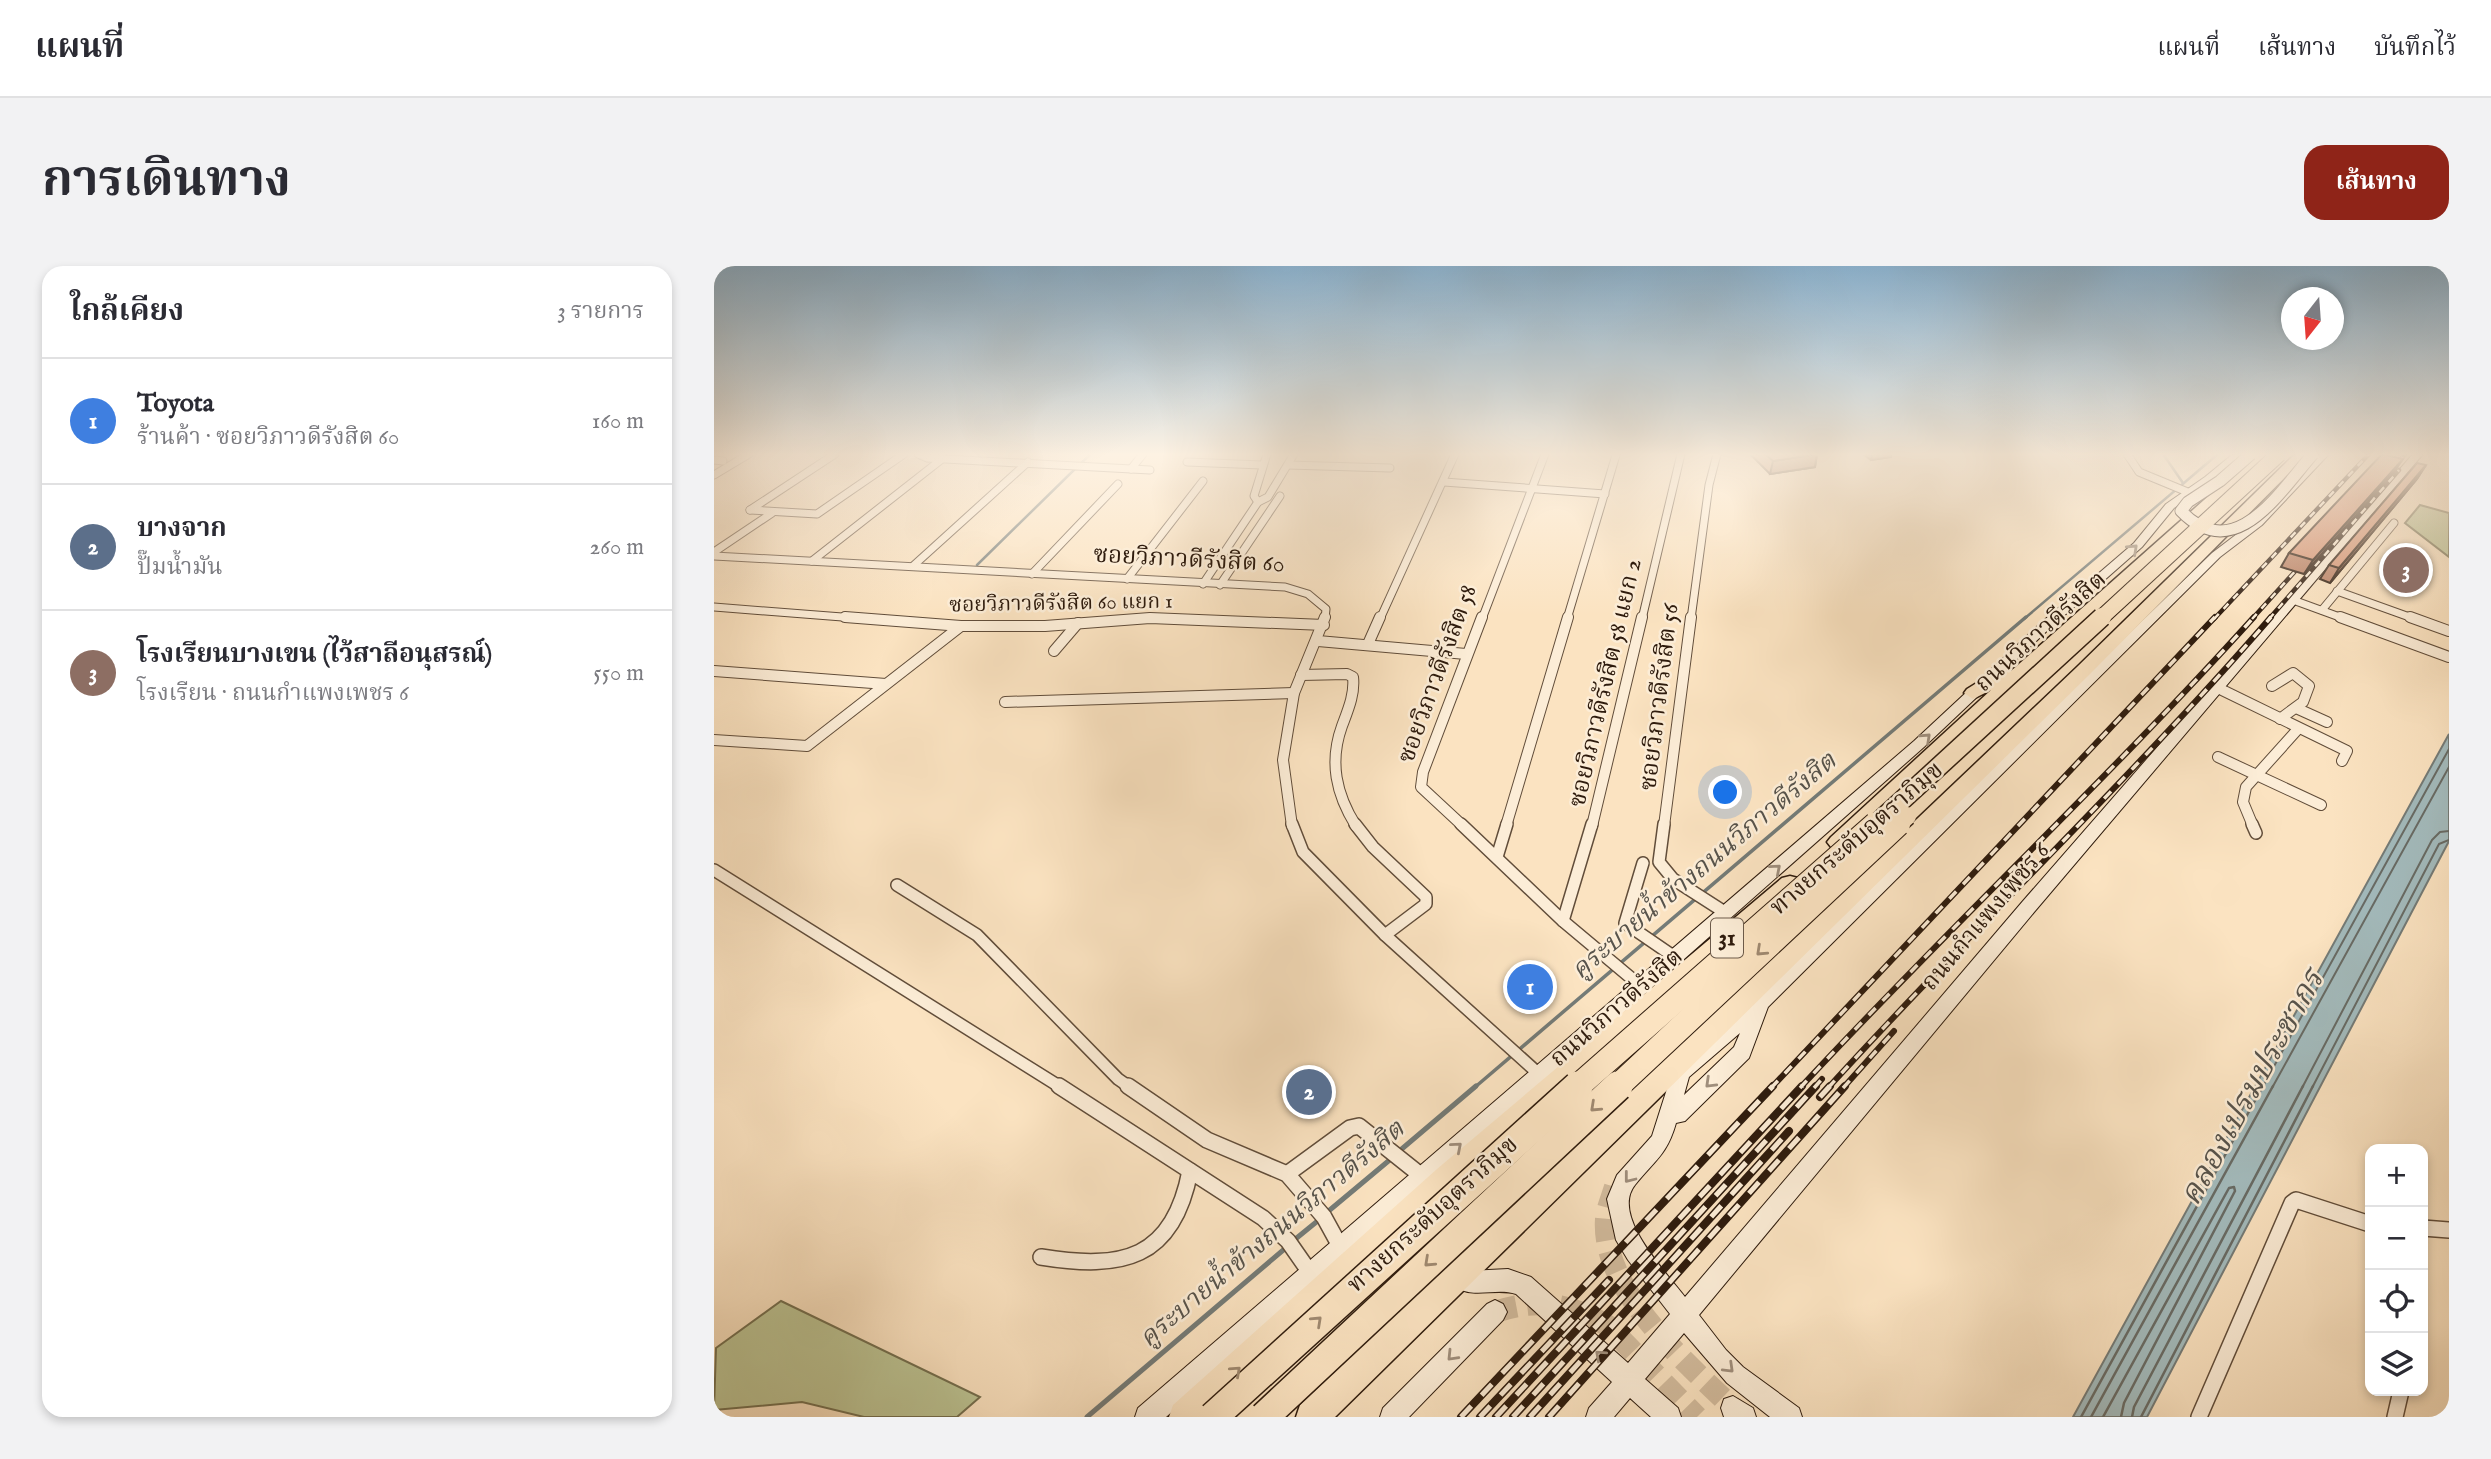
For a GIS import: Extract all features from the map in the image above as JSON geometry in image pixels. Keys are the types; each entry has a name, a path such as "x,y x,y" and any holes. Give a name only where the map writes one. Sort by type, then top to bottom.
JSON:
{"highway":[{"name":"ถนนวิภาวดีรังสิต","path":"1185,1417 1447,1179 1822,857 2042,652 2205,508"},
{"name":"ทางยกระดับอุตราภิมุข","path":"1213,1417 1472,1179 1906,798 2220,508"},
{"name":"ทางยกระดับอุตราภิมุข","path":"1264,1417 2237,508"},
{"name":"31","path":"1312,1417 2083,671 2248,508"},
{"path":"1973,693 2042,652"},
{"path":"2046,720 2083,671"}],"main road":[{"name":"ถนนวิภาวดีรังสิต","path":"1147,1417 1643,988 1667,952 1973,693 2138,545 2170,508"},
{"path":"2184,508 2181,511 2189,521 2221,531 2242,528 2261,508"},
{"path":"1333,1417 2216,555 2258,523 2273,508"},
{"name":"ถนนกำแพงเพชร 6","path":"1598,1417 2011,927 2372,508"},
{"path":"1678,1114 1742,1052 1760,1003"},
{"path":"1680,1076 1661,1141 1624,1182 1618,1199 1624,1232 1636,1252 1735,1375 1790,1417"},
{"path":"1469,1282 1508,1280 1523,1285 1669,1417"},
{"path":"1392,1417 1495,1311"}],"street":[{"path":"753,508 750,510 772,513 821,513 828,508"},
{"path":"812,561 880,508"},
{"path":"912,566 977,508"},
{"path":"1032,573 1095,508"},
{"path":"1127,579 1182,508"},
{"path":"1203,584 1254,508"},
{"path":"1220,585 1272,508"},
{"path":"1368,644 1432,508"},
{"name":"ซอยวิภาวดีรังสิต 58","path":"1523,508 1466,654 1423,772 1421,787 1563,920 1643,988"},
{"path":"1497,857 1601,508"},
{"name":"ซอยวิภาวดีรังสิต 58 แยก 2","path":"1563,920 1595,815 1668,508"},
{"name":"ซอยวิภาวดีรังสิต 56","path":"1706,508 1659,862 1673,879 1718,907"},
{"path":"714,554 772,513"},
{"path":"2322,610 2394,523"},
{"name":"ซอยวิภาวดีรังสิต 60","path":"714,554 1304,591 1319,599 1326,609 1324,625"},
{"path":"2337,591 2449,631"},
{"path":"2293,600 2449,657"},
{"name":"ซอยวิภาวดีรังสิต 60 แยก 1","path":"714,607 961,626 1150,618 1324,625"},
{"path":"1054,651 1078,623"},
{"path":"1324,625 1294,692 1283,760 1292,826 1303,852 1385,935 1540,1075"},
{"path":"714,740 807,746 961,626"},
{"path":"1318,641 1466,654"},
{"path":"714,671 886,684"},
{"path":"2272,685 2293,673 2309,686 2309,695 2280,719"},
{"path":"1301,675 1347,674 1353,677 1333,765 1337,791 1344,809 1367,841 1426,897 1426,904 1419,911 1385,935"},
{"path":"2218,688 2347,751 2342,761"},
{"path":"1005,702 1294,692"},
{"path":"2295,708 2327,722"},
{"path":"2256,833 2243,802 2245,787 2298,729"},
{"path":"2218,757 2321,805"},
{"path":"1643,863 1642,878 1624,916 1625,923 1667,952"},
{"path":"714,870 1262,1218 1281,1234 1311,1274"},
{"path":"897,885 977,935 1118,1079 1207,1140 1287,1174 1316,1207 1341,1248"},
{"path":"1287,1174 1350,1128 1365,1129 1423,1177"},
{"path":"1041,1257 1074,1264 1100,1263 1145,1251 1167,1236 1189,1192 1190,1171"},
{"path":"2199,1417 2292,1203 2296,1200 2312,1204 2344,1220 2365,1223"},
{"path":"2428,1228 2449,1230"},
{"path":"2395,1417 2400,1396"}],"green space":[{"path":"2418,508 2449,513 2449,557 2405,523"},
{"path":"781,1301 980,1397 957,1417 864,1417 802,1402 714,1410 716,1348"}],"water":[{"path":"2449,734 2449,841 2147,1417 2073,1417"}],"building":[{"path":"2332,508 2360,508 2313,560 2289,553"},
{"path":"2378,508 2390,508 2339,568 2329,565"}],"waterway":[{"path":"977,565 1035,508"},
{"name":"คูระบายน้ำข้างถนนวิภาวดีรังสิต","path":"2024,619 2155,508"},
{"name":"คูระบายน้ำข้างถนนวิภาวดีรังสิต","path":"1474,1088 2026,617"},
{"name":"คูระบายน้ำข้างถนนวิภาวดีรังสิต","path":"1397,1153 1476,1086"},
{"name":"คูระบายน้ำข้างถนนวิภาวดีรังสิต","path":"1325,1214 1392,1158"},
{"name":"คูระบายน้ำข้างถนนวิภาวดีรังสิต","path":"1293,1241 1320,1219"},
{"name":"คูระบายน้ำข้างถนนวิภาวดีรังสิต","path":"1087,1417 1288,1246"}],"tunnel":[{"path":"1615,1187 1606,1219 1608,1246 1617,1272 1650,1323 1733,1408"},
{"path":"1495,1312 1539,1304 1567,1308 1594,1318 1608,1326 1697,1417"}],"railway":[{"path":"2214,619 2319,508"},
{"path":"2269,619 2366,508"},
{"path":"2252,619 2308,557"},
{"path":"1771,1088 2215,617"},
{"path":"1800,1088 2254,617"},
{"path":"1828,1088 2163,737 2271,617"},
{"path":"1843,1088 1894,1031"},
{"path":"1814,1088 1822,1079"},
{"path":"1461,1417 1773,1086"},
{"path":"1496,1417 1802,1086"},
{"path":"1513,1417 1816,1086"},
{"path":"1820,1097 1830,1086"},
{"path":"1549,1417 1845,1086"},
{"path":"1530,1417 1789,1131"},
{"path":"1480,1417 1609,1280"}],"place":[{"name":"โรงเรียนบางเขน (ไว้สาลีอนุสรณ์)","path":"2406,570"},
{"name":"Toyota","path":"1530,987"},
{"name":"บางจาก","path":"1309,1092"}],"water label":[{"name":"คลองเปรมประชากร","path":"2253,1088"}]}
